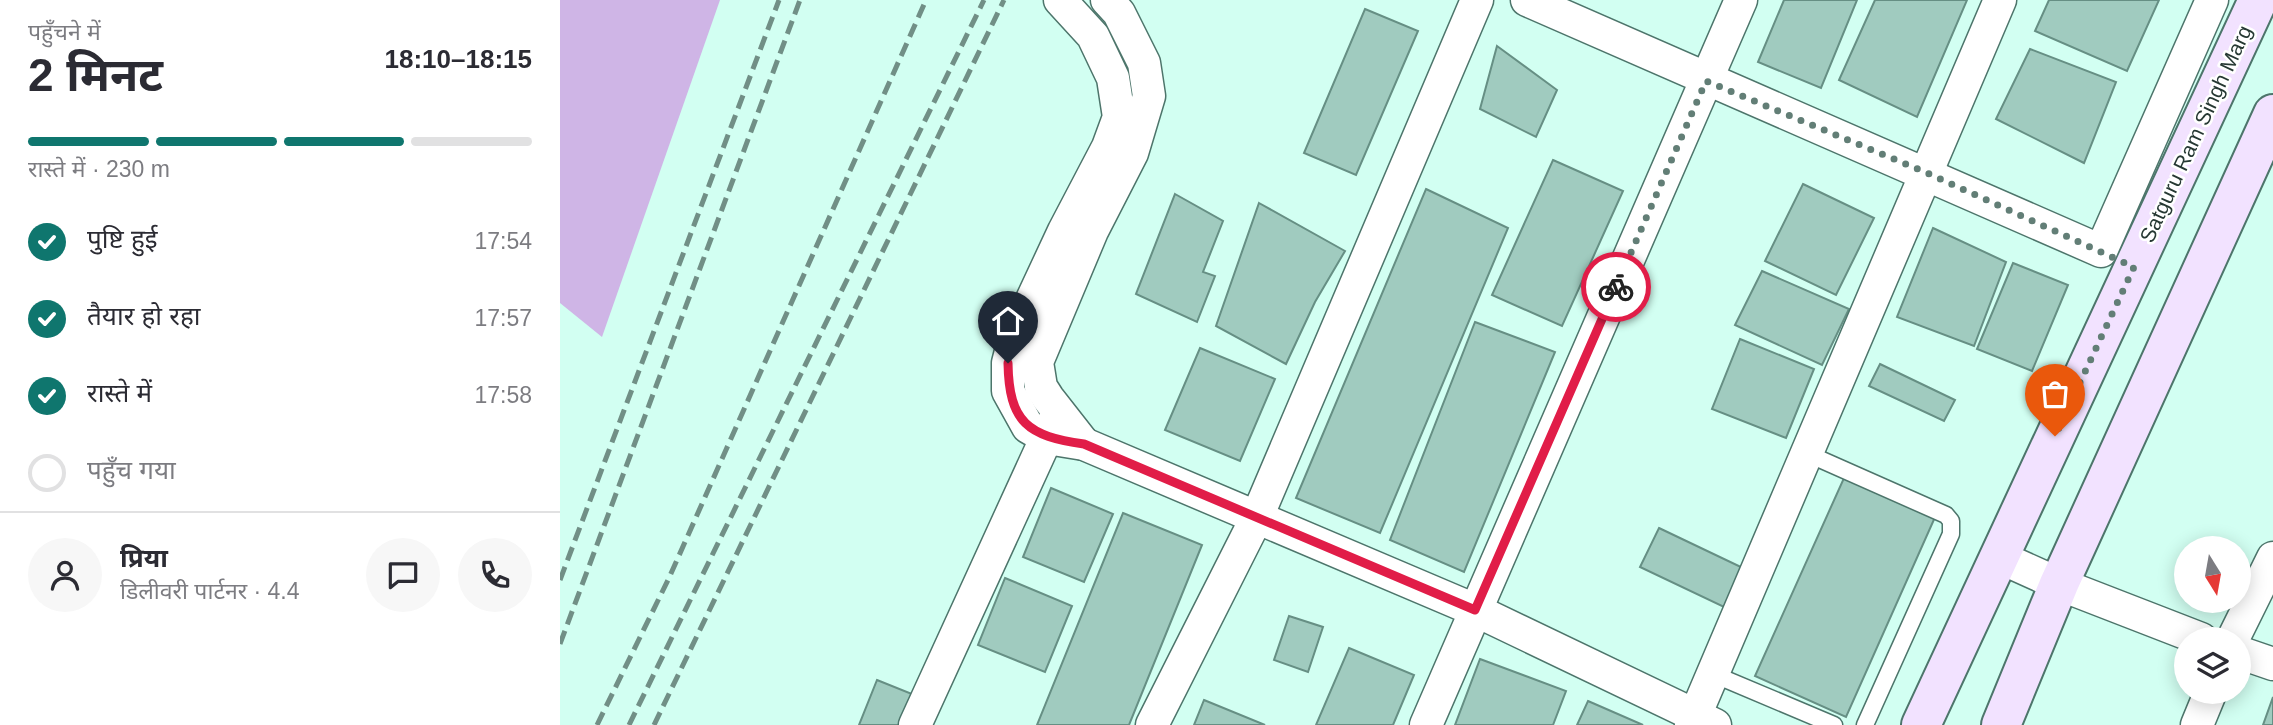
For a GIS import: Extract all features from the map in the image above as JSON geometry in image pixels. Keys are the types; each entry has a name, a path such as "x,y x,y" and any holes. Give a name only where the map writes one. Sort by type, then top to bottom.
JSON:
{"main road":[{"name":"Satguru Ram Singh Marg","path":"1921,725 1999,557 2117,259 2258,0"},
{"path":"2001,725 2059,584 2273,114"}],"street":[{"path":"1060,0 1093,36 1113,78 1119,117 1108,147 1064,231 1015,336 1008,363 1008,391 1028,427 1053,425 1084,444 1475,610 1700,722 1713,674 2000,0"},
{"path":"1153,725 1257,517 1477,0"},
{"path":"1527,0 1706,81 1925,172 2117,259 2212,0"},
{"path":"1426,725 1741,0"},
{"path":"915,725 1053,425 1041,387 1037,362 1092,232 1132,153 1149,96 1144,63 1113,6"},
{"path":"1999,557 2059,584 2174,629"},
{"path":"2239,627 2273,558"},
{"path":"2251,656 2273,664"},
{"path":"2197,725 2206,704"}],"lane":[{"path":"1806,453 1946,515 1951,521 1951,534 1865,725"},
{"path":"1713,674 1834,725"}],"shaded area":[{"path":"560,0 720,0 602,337 560,303"}],"building":[{"path":"1784,0 1857,0 1821,88 1758,62"},
{"path":"1875,0 1967,0 1917,117 1839,80"},
{"path":"2049,0 2159,0 2127,71 2035,31"},
{"path":"1365,9 1418,31 1356,175 1304,153"},
{"path":"1497,46 1557,90 1536,137 1480,109"},
{"path":"2030,49 2116,82 2084,163 1996,119"},
{"path":"1553,160 1623,191 1562,326 1492,295"},
{"path":"1803,184 1874,218 1836,295 1765,261"},
{"path":"1426,189 1508,228 1380,533 1296,498"},
{"path":"1175,194 1223,221 1203,272 1215,276 1197,322 1136,294"},
{"path":"1259,203 1345,251 1315,302 1286,364 1216,326"},
{"path":"1933,228 2006,262 1974,346 1897,317"},
{"path":"2013,263 2068,285 2032,371 1977,349"},
{"path":"1762,271 1849,309 1822,365 1735,325"},
{"path":"1475,322 1555,352 1464,572 1390,540"},
{"path":"1740,339 1814,369 1786,438 1712,409"},
{"path":"1200,348 1275,379 1240,461 1165,430"},
{"path":"1880,364 1955,400 1944,421 1869,386"},
{"path":"1844,478 1936,515 1846,717 1755,676"},
{"path":"1051,488 1113,514 1084,582 1023,557"},
{"path":"1123,513 1202,545 1129,725 1037,725"},
{"path":"1659,528 1743,568 1724,607 1640,567"},
{"path":"1005,578 1072,606 1045,672 978,645"},
{"path":"1289,616 1323,627 1308,672 1274,660"},
{"path":"1349,648 1414,675 1393,725 1316,725"},
{"path":"1480,659 1566,691 1553,725 1455,725"},
{"path":"877,680 917,696 905,725 859,725"},
{"path":"2273,697 2273,725 2263,725"},
{"path":"1204,700 1265,725 1194,725"},
{"path":"1588,701 1643,725 1577,725"}],"railway":[{"path":"560,580 779,0"},
{"path":"560,644 800,0"},
{"path":"597,725 669,578 926,0"},
{"path":"629,725 984,0"},
{"path":"654,725 1004,0"}],"way so far":[{"path":"1616,287 1706,81 1925,172 2134,267 2055,436"}],"route":[{"path":"1008,363 1008,391 1016,408 1028,427 1047,438 1084,444 1475,610 1616,287"}]}
